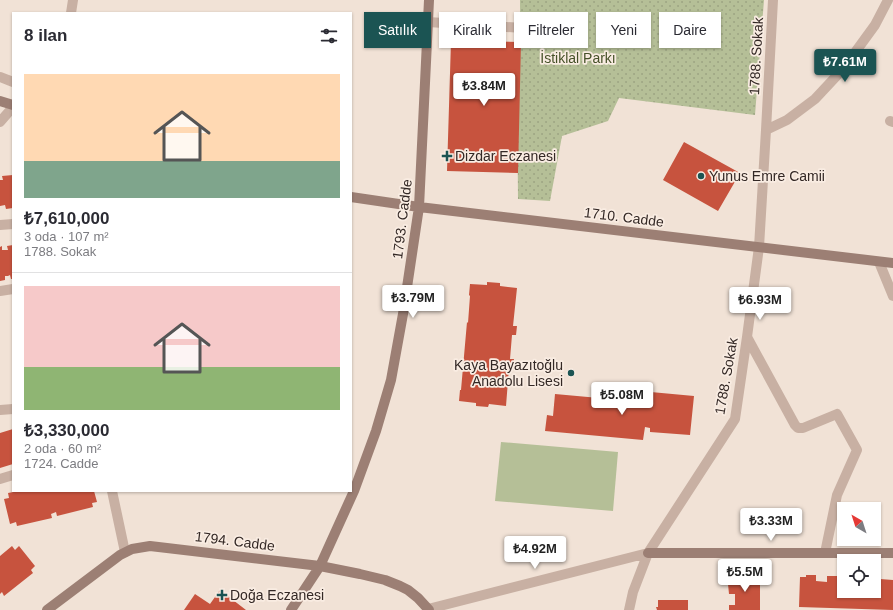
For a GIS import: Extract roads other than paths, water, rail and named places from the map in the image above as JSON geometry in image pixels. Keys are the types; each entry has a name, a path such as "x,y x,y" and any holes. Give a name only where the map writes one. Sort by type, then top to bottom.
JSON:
{"street":[{"path":"71,12 73,0"},
{"name":"1793. Cadde","path":"428,12 429,0"},
{"name":"1788. Sokak","path":"629,610 633,592 648,553 735,419 759,247 772,0"},
{"path":"766,130 787,120 815,99 843,69 875,25 888,0"},
{"path":"431,22 514,27"},
{"name":"1793. Cadde","path":"291,610 320,566 354,491 376,431 391,380 420,207 427,48"},
{"path":"0,77 12,82"},
{"path":"0,101 12,106"},
{"path":"0,122 12,107"},
{"name":"1710. Cadde","path":"352,197 420,207 893,263"},
{"path":"0,225 12,224"},
{"path":"879,262 893,296"},
{"path":"0,291 12,289"},
{"path":"747,337 795,425 798,428 803,428 837,414 857,450 837,495 825,553"},
{"path":"0,410 12,409"},
{"path":"0,479 12,475"},
{"path":"112,492 125,552"},
{"name":"1794. Cadde","path":"47,610 125,552 144,546 157,546 320,566 379,578 408,590 418,598 428,610"},
{"path":"428,610 648,553 893,553"}],"place":[{"name":"Dizdar Eczanesi","path":"447,156"},
{"name":"Yunus Emre Camii","path":"701,176"},
{"name":"Kaya Bayazıtoğlu Anadolu Lisesi","path":"571,373"},
{"name":"Doğa Eczanesi","path":"222,595"}],"park label":[{"name":"İstiklal Parkı","path":"578,58"}]}
